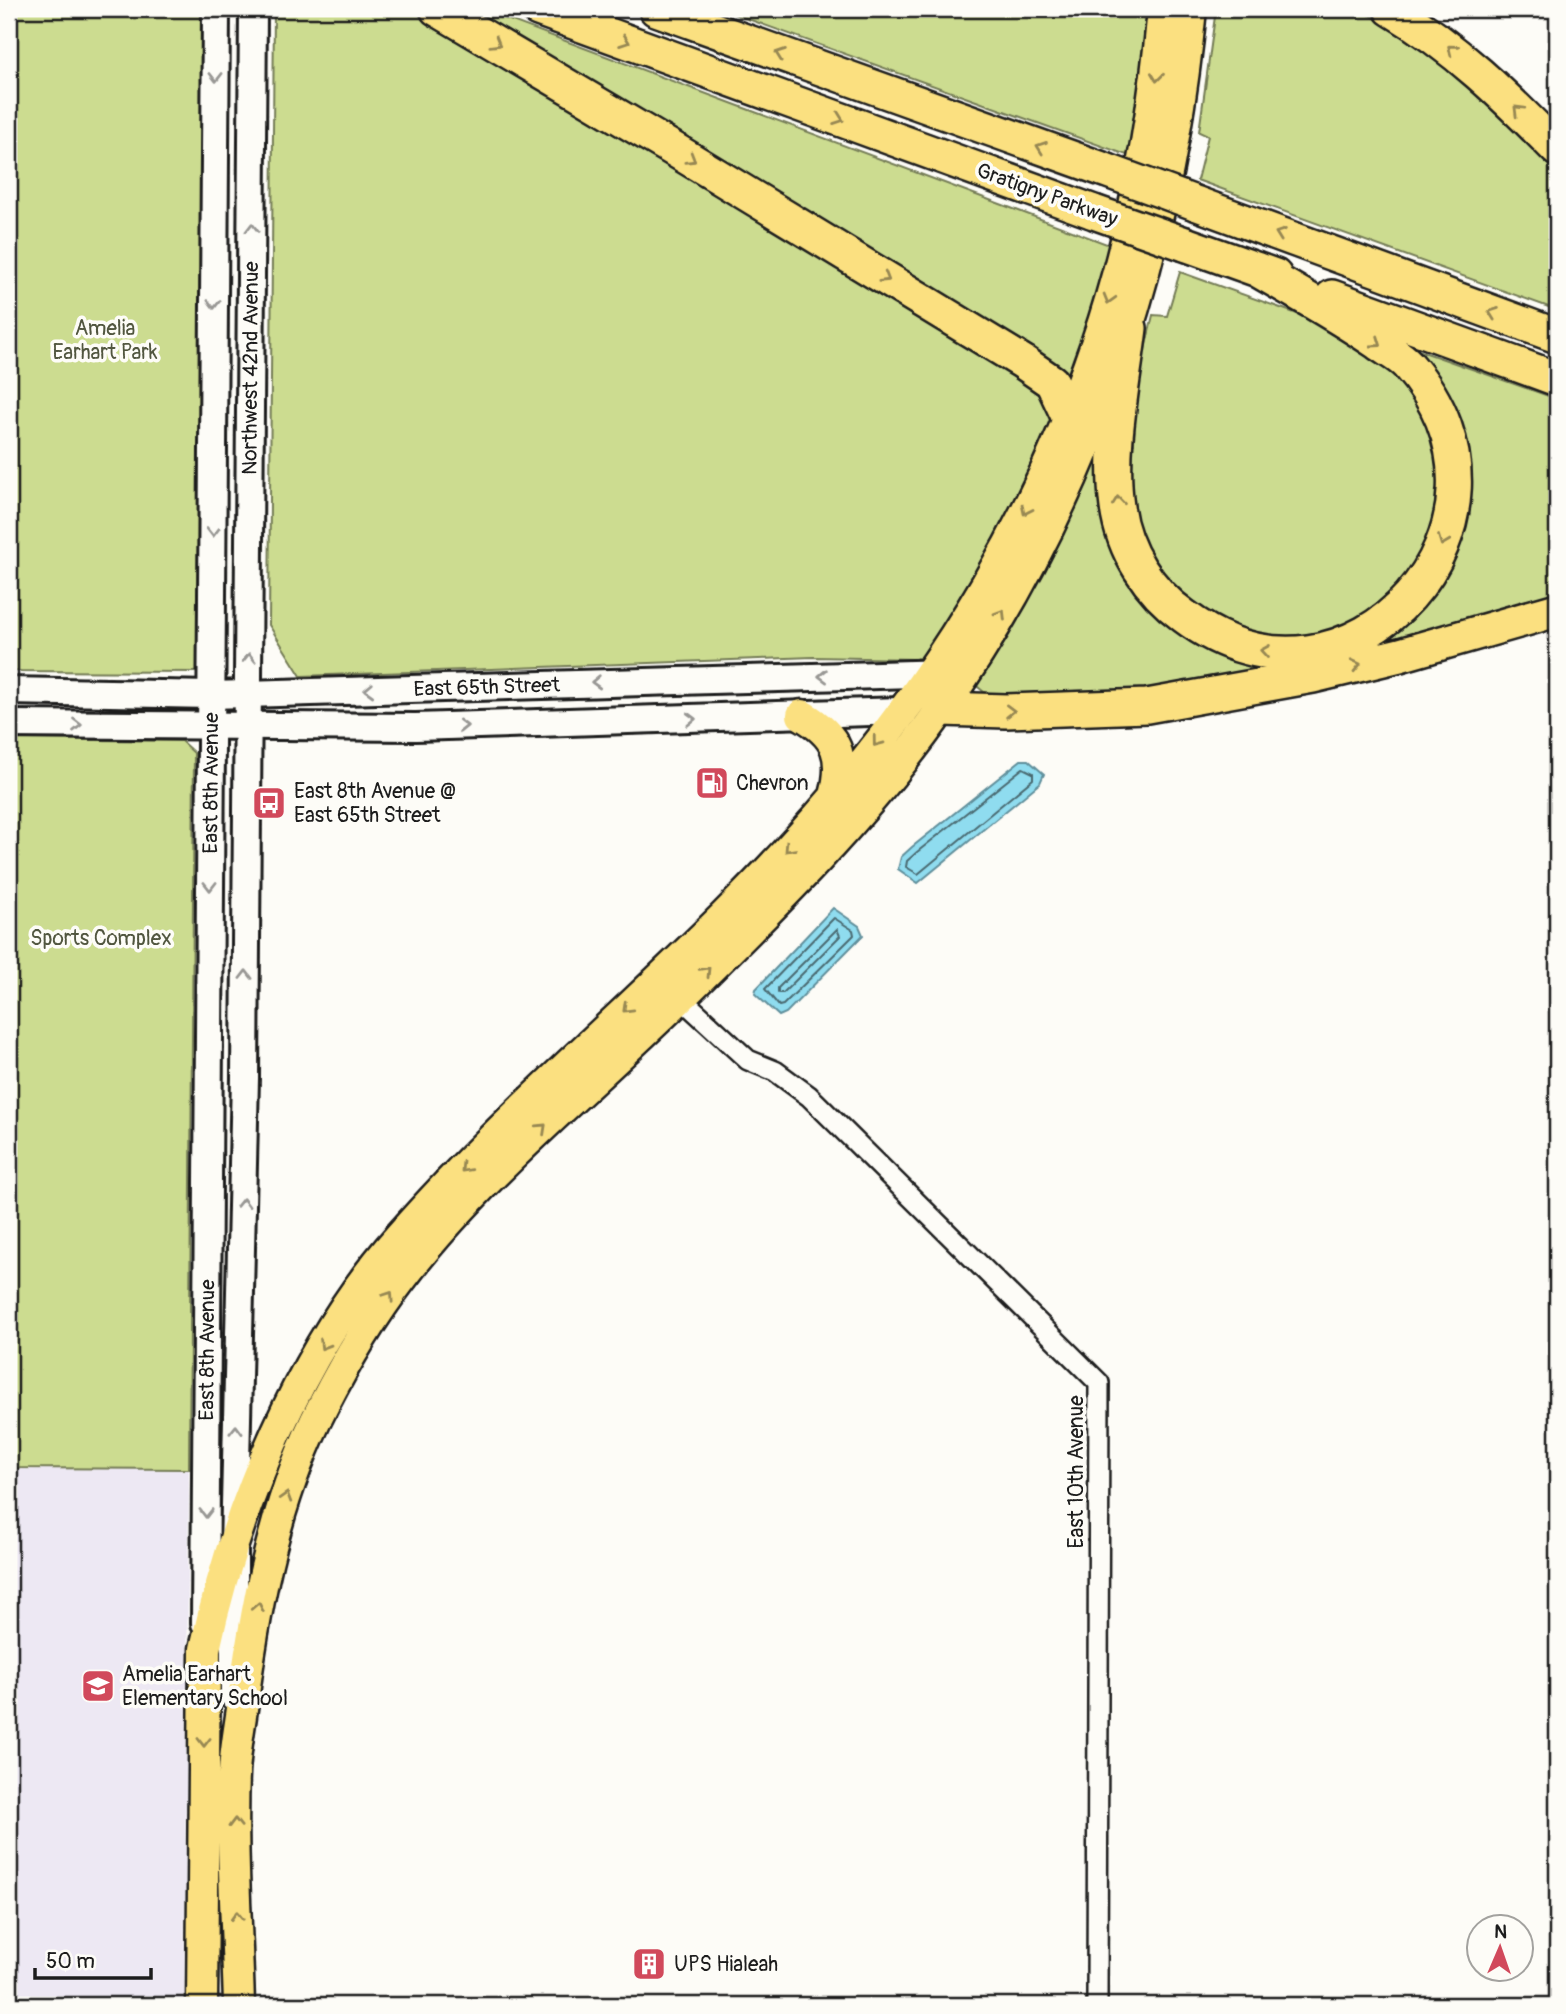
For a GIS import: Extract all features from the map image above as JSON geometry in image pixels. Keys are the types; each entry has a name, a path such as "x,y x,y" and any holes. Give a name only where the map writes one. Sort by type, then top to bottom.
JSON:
{"highway":[{"path":"437,9 670,146 1023,362 1052,382 1068,416"},
{"name":"Gratigny Parkway","path":"538,9 1557,379"},
{"name":"Gratigny Parkway","path":"656,9 1557,336"},
{"path":"1391,9 1424,28 1479,71 1557,149"},
{"path":"1130,328 1116,449 1117,508 1128,548 1160,599 1199,628 1240,647 1288,655 1334,646 1367,632 1404,606 1432,568 1446,535 1456,488 1451,446 1433,400 1406,363 1361,332 1256,269"},
{"path":"942,709 1006,711 1146,706 1313,676 1400,655 1557,610"}],"main road":[{"name":"Northwest 42nd Avenue","path":"211,695 216,9"},
{"name":"Northwest 42nd Avenue","path":"248,727 253,9"},
{"path":"205,1649 216,1595 264,1465 294,1398 355,1294 397,1239 775,863 835,798 931,673 1004,553 1068,416 1097,344 1121,258 1146,142 1164,9"},
{"path":"234,1771 251,1644 266,1563 292,1476 321,1409 359,1341 401,1278 444,1227 512,1157 680,998 829,844 942,709 1020,581 1097,426 1130,328 1171,164 1191,9"},
{"name":"East 65th Street","path":"9,691 211,695 965,673"},
{"name":"East 8th Avenue","path":"202,2005 211,695"},
{"name":"East 65th Street","path":"9,724 416,727 942,709"},
{"path":"802,715 822,726 835,744 840,767 835,798"},
{"name":"East 8th Avenue","path":"239,2005 233,1548 245,1078 248,727"},
{"path":"209,1077 245,1078"},
{"path":"203,1874 236,1875"}],"street":[{"name":"East 10th Avenue","path":"659,977 748,1060 775,1070 809,1096 1099,1383 1097,2005"}],"shaded area":[{"name":"Amelia Earhart Elementary School","path":"9,1468 189,1469 184,2005 9,2005"}],"green space":[{"name":"Amelia Earhart Park","path":"9,9 203,9 199,672 9,671"},
{"path":"274,9 413,9 491,50 1025,369 1056,418 978,582 924,657 813,657 301,676 269,625"},
{"path":"452,9 480,9 1115,247 1070,384"},
{"path":"720,9 1154,9 1135,158"},
{"path":"1216,9 1356,9 1387,23 1428,48 1557,169 1557,310 1197,180 1208,136 1199,132"},
{"path":"1180,272 1331,326 1402,375 1434,430 1441,522 1393,598 1331,632 1267,642 1191,611 1137,541 1123,448 1134,443 1136,388 1153,315 1167,316"},
{"path":"1418,350 1557,399 1557,598 1365,651 1407,620 1435,586 1459,537 1465,510 1466,456 1460,429 1436,378 1417,356"},
{"path":"1106,418 1130,565 1283,670 1182,689 989,696 973,683"},
{"name":"Sports Complex","path":"9,739 181,741 194,753 189,1469 9,1468"}],"water":[{"path":"1021,760 1028,760 1044,774 1040,783 918,883 898,869 901,857 912,847"},
{"path":"833,908 859,926 863,935 786,1013 779,1016 755,994 756,989"}],"place":[{"name":"Chevron","path":"712,783"},
{"name":"East 8th Avenue @ East 65th Street","path":"269,803"},
{"name":"Amelia Earhart Elementary School","path":"98,1686"},
{"name":"UPS Hialeah","path":"649,1964"}]}
